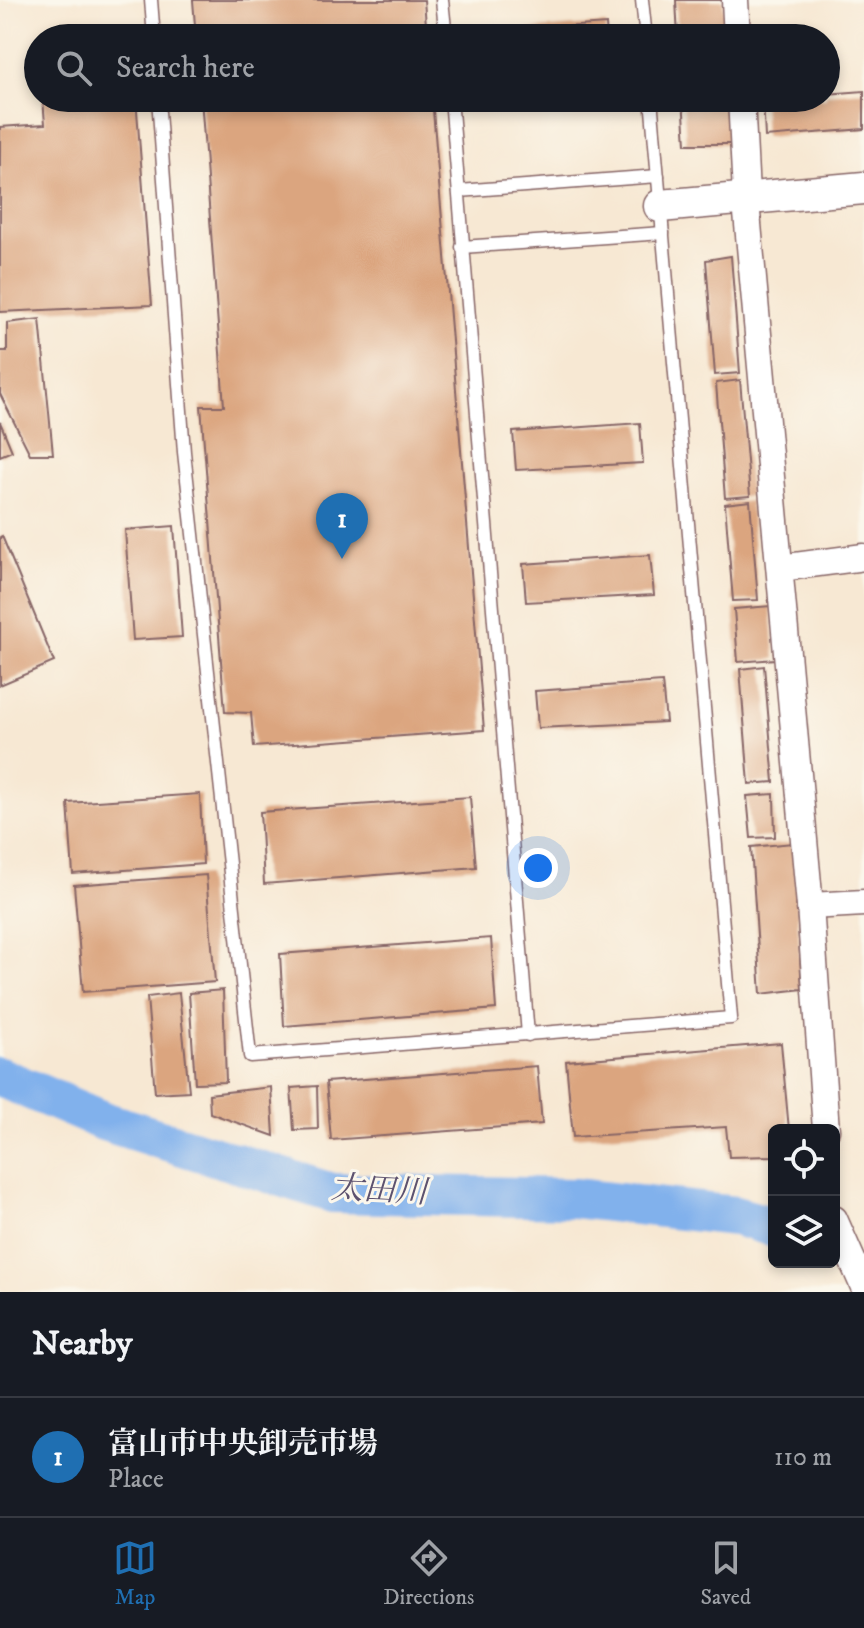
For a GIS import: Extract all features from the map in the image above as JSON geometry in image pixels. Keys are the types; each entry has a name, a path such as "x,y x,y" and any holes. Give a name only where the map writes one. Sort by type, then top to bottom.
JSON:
{"street":[{"path":"735,0 736,24"},
{"path":"742,112 810,906 826,1124"},
{"path":"660,205 864,188"},
{"path":"780,568 864,557"},
{"path":"810,906 864,903"},
{"path":"840,1233 864,1287"}],"lane":[{"path":"151,0 153,24"},
{"path":"442,0 445,24"},
{"path":"642,0 645,24"},
{"path":"159,112 184,452 250,1056 731,1018 652,112"},
{"path":"452,112 528,1035"},
{"path":"459,191 660,205"},
{"path":"462,247 660,205"}],"building":[{"path":"193,0 424,0 426,24 195,24"},
{"path":"676,0 723,0 725,24 677,24"},
{"path":"864,91 864,129 765,137 764,112 840,112 840,93"},
{"path":"44,112 137,112 152,305 0,312 0,127 45,124"},
{"path":"202,112 433,112 484,730 254,747 251,713 225,712 201,406 224,406"},
{"path":"684,112 731,112 734,144 686,144"},
{"path":"731,256 740,373 715,375 706,260"},
{"path":"40,319 53,454 30,454 0,394 0,351 7,351 7,323"},
{"path":"740,380 750,496 725,498 716,383"},
{"path":"0,422 12,451 0,456"},
{"path":"640,423 643,463 516,470 513,432"},
{"path":"750,501 758,600 733,601 725,504"},
{"path":"174,526 182,637 133,640 125,530"},
{"path":"0,537 54,662 0,685"},
{"path":"650,555 654,595 526,602 523,564"},
{"path":"771,606 775,659 738,662 734,609"},
{"path":"764,666 774,782 749,784 740,669"},
{"path":"662,682 666,722 538,728 535,691"},
{"path":"200,794 203,864 73,874 68,803"},
{"path":"774,794 775,837 751,838 747,796"},
{"path":"470,797 476,867 264,884 260,812"},
{"path":"793,843 802,989 761,994 751,847"},
{"path":"206,875 215,982 83,992 74,885"},
{"path":"491,938 496,1009 284,1026 280,954"},
{"path":"223,990 226,1082 195,1083 189,993"},
{"path":"179,993 189,1091 155,1093 147,997"},
{"path":"781,1043 788,1124 768,1124 768,1156 729,1157 726,1127 573,1137 566,1061"},
{"path":"537,1066 542,1124 331,1140 326,1082"},
{"path":"317,1086 318,1129 294,1130 291,1088"},
{"path":"271,1087 274,1136 210,1113 209,1094"}],"waterway":[{"name":"太田川","path":"0,1077 103,1121 332,1193 574,1198 735,1216 768,1225"}],"place":[{"name":"富山市中央卸売市場","path":"342,559"}]}
